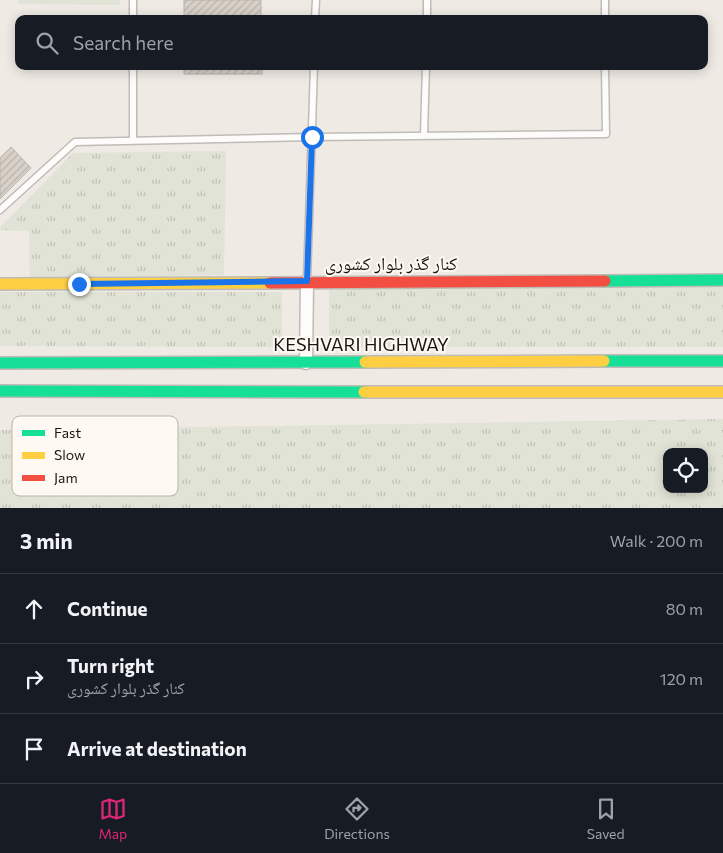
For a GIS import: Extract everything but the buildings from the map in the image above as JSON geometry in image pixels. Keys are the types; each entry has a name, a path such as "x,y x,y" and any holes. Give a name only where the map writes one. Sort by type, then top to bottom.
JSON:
{"main road":[{"name":"کنار گذر بلوار کشوری","path":"0,284 723,280"},
{"name":"KESHVARI HIGHWAY","path":"0,363 723,361"},
{"path":"0,391 723,392"}],"street":[{"path":"306,363 307,281"}],"lane":[{"path":"133,0 133,15"},
{"path":"315,15 316,0"},
{"path":"427,0 427,15"},
{"path":"604,0 605,15"},
{"path":"133,70 133,140"},
{"path":"307,281 314,70"},
{"path":"424,136 426,70"},
{"path":"0,210 75,142 606,134 605,70"}],"green space":[{"path":"18,0 120,0 120,5 18,4"},
{"path":"226,151 224,275 30,278 29,231 0,230 0,227 73,153"},
{"path":"329,285 723,285 723,347 329,347"},
{"path":"0,292 282,292 282,347 0,346"},
{"path":"723,419 723,508 0,508 0,430 12,430 12,496 178,496 178,427"}],"traffic: fast":[{"path":"605,281 723,280"},
{"path":"604,361 723,361"},
{"path":"0,363 365,362"},
{"path":"0,391 364,392"}],"traffic: slow":[{"path":"0,284 270,283"},
{"path":"365,362 604,361"},
{"path":"364,392 723,392"}],"traffic: jam":[{"path":"270,283 605,281"}],"route":[{"path":"79,284 307,281 312,137"}]}
